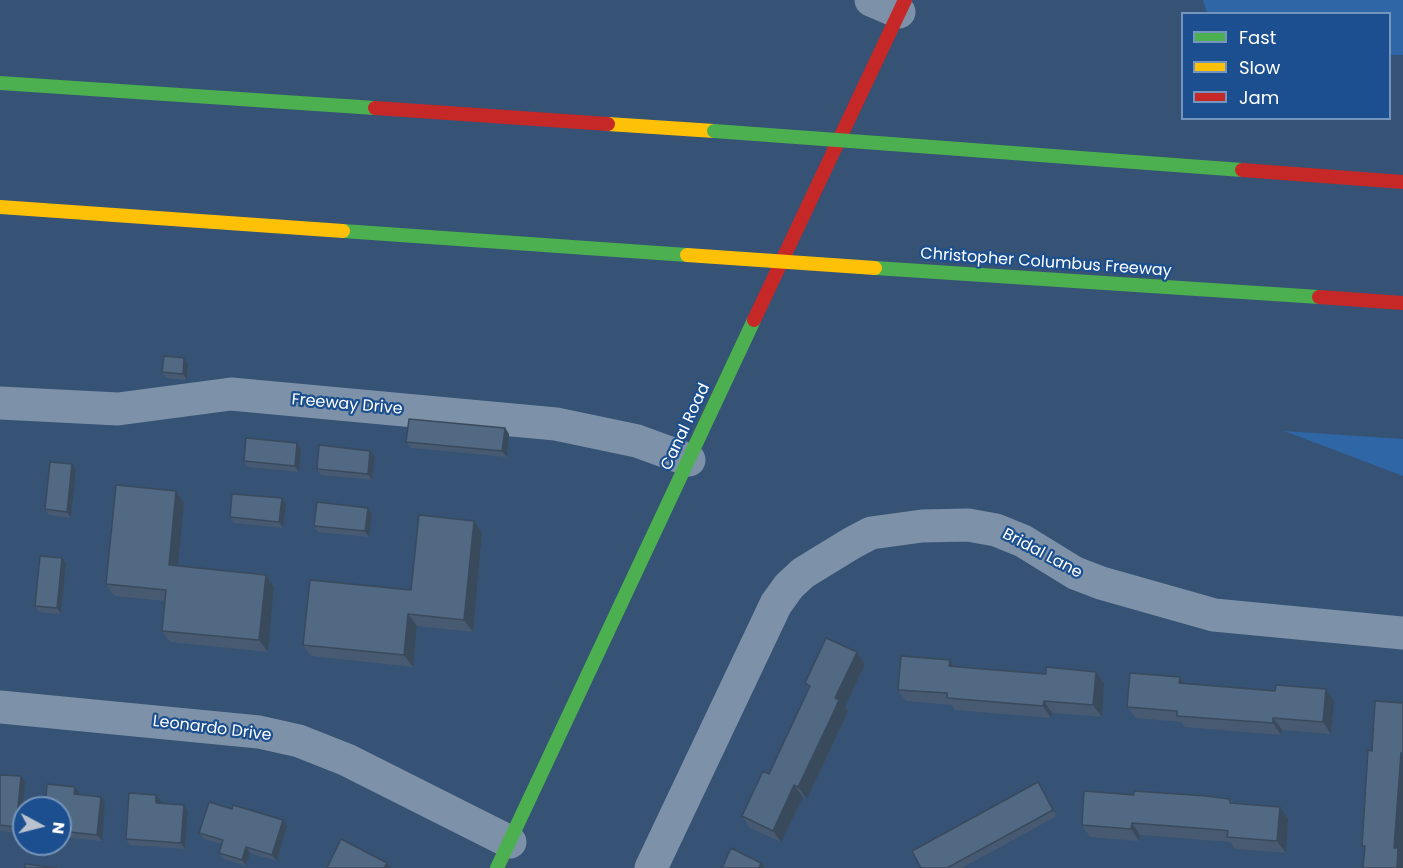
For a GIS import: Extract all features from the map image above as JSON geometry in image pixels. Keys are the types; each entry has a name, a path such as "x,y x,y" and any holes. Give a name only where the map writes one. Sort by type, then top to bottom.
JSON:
{"main road":[{"name":"Canal Road","path":"503,855 689,460 892,4"},
{"path":"0,83 1403,182"},
{"name":"Christopher Columbus Freeway","path":"0,207 1403,303"}],"street":[{"name":"Freeway Drive","path":"0,403 118,409 231,394 556,424 637,441 689,460"},
{"name":"Bridal Lane","path":"651,868 776,604 789,586 803,573 871,533 922,526 968,525 996,530 1023,541 1075,573 1214,615 1403,633"},
{"name":"Leonardo Drive","path":"0,707 259,732 299,741 347,760 503,855"}],"shaded area":[{"path":"1203,0 1403,0 1403,55 1391,55 1391,12 1207,12"},
{"path":"1284,431 1403,439 1403,476"}],"building":[{"path":"164,356 184,358 183,374 162,372"},
{"path":"409,419 505,428 502,451 406,442"},
{"path":"246,438 297,443 295,466 244,461"},
{"path":"319,445 370,451 368,474 317,469"},
{"path":"50,462 72,464 67,512 45,509"},
{"path":"116,485 176,491 169,565 266,575 259,640 162,631 166,590 106,584"},
{"path":"232,494 282,498 279,522 230,517"},
{"path":"317,502 368,508 365,531 314,526"},
{"path":"419,515 474,521 464,620 408,614 404,655 303,645 310,580 411,590"},
{"path":"40,556 62,558 57,608 35,606"},
{"path":"826,638 857,652 835,698 839,700 829,722 798,787 794,785 773,831 742,816 763,771 769,774 810,686 805,683"},
{"path":"901,656 950,660 949,666 982,669 1046,674 1046,667 1096,672 1093,705 1044,701 1043,706 947,698 947,693 898,690"},
{"path":"1130,673 1180,677 1179,683 1275,691 1276,685 1326,689 1323,722 1273,718 1273,723 1177,716 1177,711 1127,707"},
{"path":"1375,701 1403,703 1403,753 1401,753 1394,848 1398,848 1397,868 1363,868 1365,846 1362,846 1368,750 1372,751"},
{"path":"0,775 21,776 19,796 12,796 12,826 0,825"},
{"path":"1038,782 1053,810 947,868 921,868 912,851"},
{"path":"47,784 75,787 74,794 101,797 97,835 72,832 72,796 46,796"},
{"path":"1084,791 1134,795 1134,791 1206,796 1230,799 1230,803 1280,807 1277,841 1227,837 1228,831 1222,830 1132,823 1131,829 1082,825"},
{"path":"129,793 156,795 156,803 184,805 181,843 126,839"},
{"path":"209,802 232,809 233,805 283,820 272,855 246,847 242,860 219,853 223,840 199,833"},
{"path":"341,839 387,863 384,868 327,868"},
{"path":"731,848 761,863 759,868 722,868"},
{"path":"25,864 56,868 25,868"}],"traffic: fast":[{"path":"0,83 375,108"},
{"path":"714,131 932,147"},
{"path":"932,147 1242,170"},
{"path":"343,231 687,255"},
{"path":"875,268 1319,297"},
{"path":"497,868 754,320"}],"traffic: slow":[{"path":"608,124 714,131"},
{"path":"0,207 343,231"},
{"path":"687,255 875,268"}],"traffic: jam":[{"path":"754,320 905,0"},
{"path":"375,108 608,124"},
{"path":"1242,170 1403,182"},
{"path":"1319,297 1403,303"}]}
